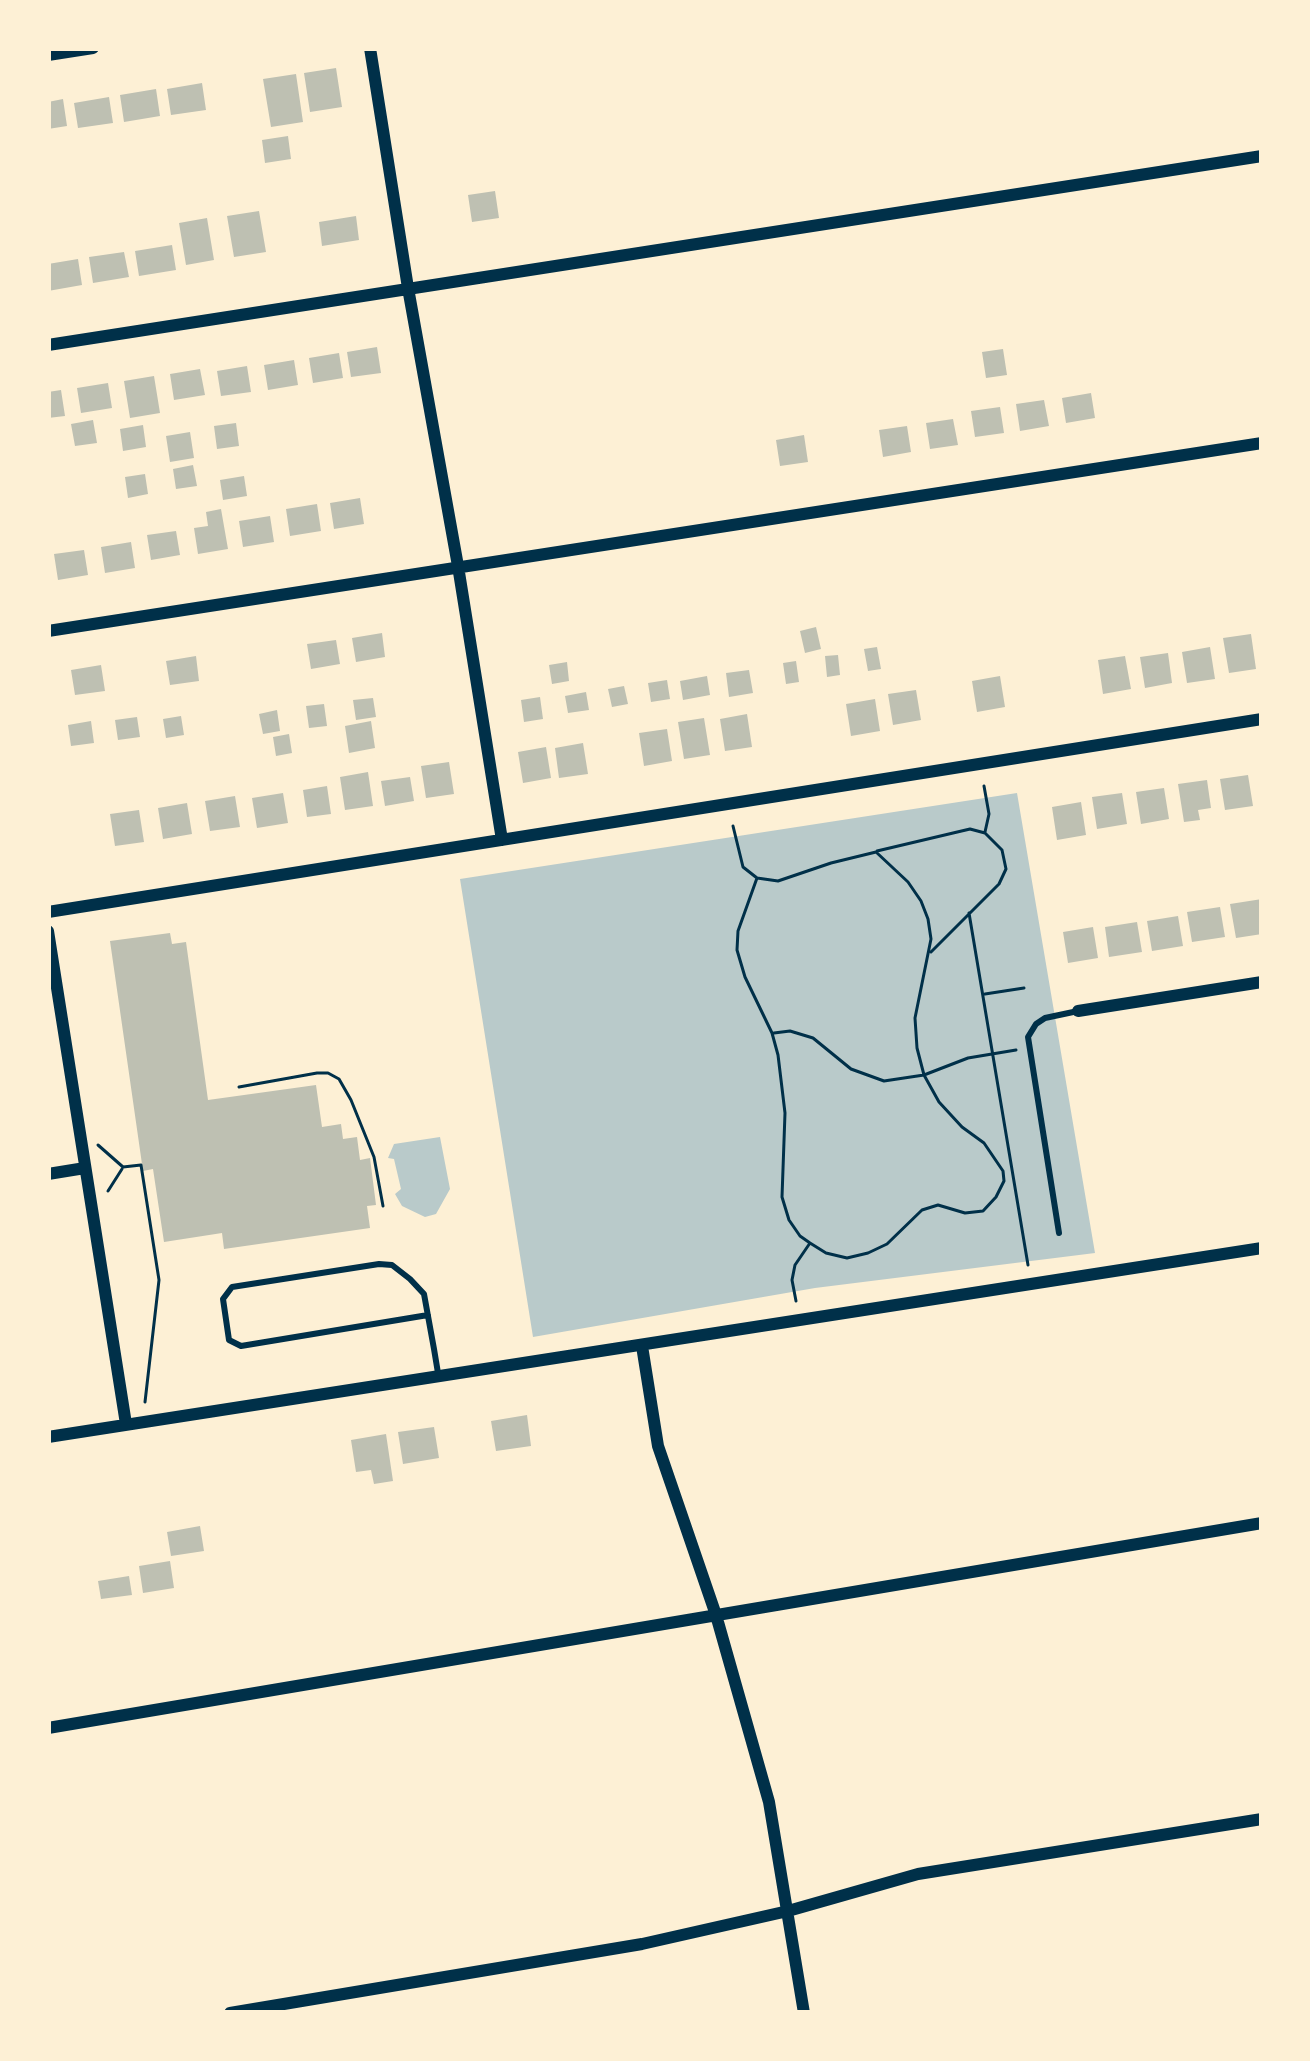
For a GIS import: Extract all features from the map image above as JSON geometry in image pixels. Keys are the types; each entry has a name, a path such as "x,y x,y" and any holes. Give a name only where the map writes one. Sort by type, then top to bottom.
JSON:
{"street":[{"path":"48,55 93,48"},
{"path":"370,48 502,840"},
{"path":"48,345 1262,157"},
{"path":"48,631 1262,443"},
{"path":"48,912 1262,719"},
{"path":"48,931 126,1424"},
{"path":"1078,1011 1262,982"},
{"path":"48,1174 86,1168"},
{"path":"48,1437 1262,1248"},
{"path":"642,1346 658,1446 716,1615 769,1802 804,2013"},
{"path":"48,1728 1262,1523"},
{"path":"230,2013 642,1944 788,1911 918,1874 1262,1819"}],"lane":[{"path":"1060,1233 1028,1037 1045,1018 1078,1011"},
{"path":"428,1315 241,1346 229,1340 223,1299 232,1287 392,1265 424,1294 428,1315 439,1377"}],"path":[{"path":"984,786 989,814 985,833"},
{"path":"733,826 742,867 757,878 778,881 831,863 970,830 985,833 1002,850 1006,869 999,884 930,954"},
{"path":"757,878 738,931 737,950 772,1033 785,1113 782,1197 800,1236 826,1253 847,1258 887,1244 922,1210 938,1205 965,1213 983,1211 1004,1181 1003,1171 984,1143 939,1102 924,1075 915,1018 930,954 928,920 908,882 876,852"},
{"path":"969,913 1028,1265"},
{"path":"983,994 1024,988"},
{"path":"772,1033 790,1031 813,1038 851,1069 884,1081 924,1075 968,1058 1019,1050"},
{"path":"239,1087 316,1073 339,1079 374,1157 383,1206"},
{"path":"96,1143 123,1167 141,1165 159,1280 145,1404"},
{"path":"104,1196 123,1167"},
{"path":"796,1301 795,1265 810,1243"}],"shaded area":[{"path":"1017,793 1095,1253 815,1288 533,1337 460,879"},
{"path":"440,1137 450,1189 436,1214 425,1217 402,1206 395,1194 401,1189 394,1159 388,1158 394,1144"}],"building":[{"path":"336,68 342,107 310,112 304,73"},
{"path":"296,74 303,122 271,127 263,79"},
{"path":"202,83 206,110 171,115 167,89"},
{"path":"156,89 160,116 124,122 120,95"},
{"path":"109,97 113,123 78,128 74,103"},
{"path":"63,99 67,126 48,129 48,102"},
{"path":"288,136 291,159 265,163 262,140"},
{"path":"495,191 499,218 472,222 468,195"},
{"path":"259,211 266,252 234,257 227,216"},
{"path":"356,216 359,240 322,246 319,222"},
{"path":"207,218 214,260 186,265 179,223"},
{"path":"172,245 176,270 139,276 135,251"},
{"path":"124,252 129,277 93,283 89,257"},
{"path":"78,259 82,285 48,291 48,264"},
{"path":"377,347 381,373 351,377 347,352"},
{"path":"1003,349 1007,375 986,378 982,352"},
{"path":"339,353 343,378 313,383 309,358"},
{"path":"294,360 298,385 268,390 264,365"},
{"path":"247,366 251,392 221,396 217,371"},
{"path":"200,369 205,395 174,400 170,374"},
{"path":"154,376 160,413 130,418 124,381"},
{"path":"108,383 112,408 81,413 77,388"},
{"path":"61,390 65,416 48,418 48,392"},
{"path":"1091,393 1095,418 1066,423 1062,398"},
{"path":"1044,400 1049,426 1020,431 1016,404"},
{"path":"1000,407 1004,433 975,437 971,411"},
{"path":"953,419 958,445 930,449 926,423"},
{"path":"93,420 97,443 75,446 71,424"},
{"path":"236,423 239,446 217,449 214,426"},
{"path":"143,425 146,447 123,451 120,429"},
{"path":"907,426 911,452 883,457 879,430"},
{"path":"190,432 194,458 170,462 166,436"},
{"path":"804,435 808,462 780,466 776,440"},
{"path":"193,465 197,486 176,489 173,469"},
{"path":"145,474 148,494 128,498 125,477"},
{"path":"244,476 247,496 223,500 220,480"},
{"path":"360,498 364,524 334,529 330,503"},
{"path":"317,504 321,531 290,536 286,509"},
{"path":"221,509 228,549 198,554 194,528 208,526 206,512"},
{"path":"270,516 274,542 243,547 239,521"},
{"path":"176,531 180,555 151,560 147,535"},
{"path":"131,542 135,568 105,573 101,547"},
{"path":"84,550 88,575 58,580 54,554"},
{"path":"816,627 821,649 805,653 800,631"},
{"path":"382,633 385,657 356,662 352,638"},
{"path":"1251,634 1256,669 1229,673 1223,638"},
{"path":"336,640 340,664 311,669 307,644"},
{"path":"877,647 881,669 868,671 864,649"},
{"path":"1210,647 1215,679 1187,683 1182,652"},
{"path":"1168,653 1172,683 1145,688 1140,657"},
{"path":"838,655 840,675 827,677 825,656"},
{"path":"196,656 199,681 170,685 166,661"},
{"path":"1125,656 1131,689 1103,694 1098,660"},
{"path":"796,661 799,682 786,684 783,663"},
{"path":"567,662 569,681 552,684 549,665"},
{"path":"101,665 105,691 75,695 71,670"},
{"path":"749,670 753,693 729,697 726,673"},
{"path":"707,676 710,695 683,700 680,681"},
{"path":"1000,676 1005,707 977,712 972,681"},
{"path":"667,680 670,699 651,702 648,683"},
{"path":"624,686 628,704 612,707 608,689"},
{"path":"916,690 921,720 893,725 888,694"},
{"path":"586,692 589,710 568,713 565,696"},
{"path":"540,697 543,719 524,722 521,700"},
{"path":"373,698 376,717 356,720 353,700"},
{"path":"875,699 880,731 851,736 846,704"},
{"path":"324,704 327,726 309,728 306,706"},
{"path":"277,710 280,731 263,734 259,714"},
{"path":"747,714 752,747 725,751 720,719"},
{"path":"181,716 184,735 166,738 163,719"},
{"path":"137,717 140,737 118,740 115,720"},
{"path":"704,718 710,755 684,759 678,722"},
{"path":"91,721 94,743 71,746 68,725"},
{"path":"371,721 375,748 349,753 345,726"},
{"path":"667,729 672,761 644,766 639,733"},
{"path":"289,734 292,753 276,756 273,737"},
{"path":"583,743 588,774 559,778 555,748"},
{"path":"546,747 551,778 523,783 518,752"},
{"path":"449,762 454,794 426,798 421,766"},
{"path":"368,772 373,806 345,810 340,777"},
{"path":"1248,775 1253,806 1225,810 1220,779"},
{"path":"410,777 414,801 385,806 381,781"},
{"path":"1207,780 1211,808 1198,810 1200,820 1184,822 1178,784"},
{"path":"327,786 331,814 307,817 303,790"},
{"path":"1164,788 1169,819 1141,824 1136,792"},
{"path":"283,793 288,823 257,828 252,798"},
{"path":"1122,793 1127,824 1097,829 1092,797"},
{"path":"235,796 240,827 210,831 205,801"},
{"path":"1081,802 1086,835 1057,840 1052,807"},
{"path":"187,803 192,834 163,839 158,808"},
{"path":"139,810 144,842 115,846 110,814"},
{"path":"1262,899 1262,934 1236,938 1230,904"},
{"path":"1220,907 1225,937 1192,942 1187,912"},
{"path":"1178,916 1183,946 1152,951 1147,921"},
{"path":"1137,922 1142,952 1109,957 1105,927"},
{"path":"1093,927 1098,958 1068,963 1063,932"},
{"path":"170,933 172,944 186,942 208,1100 316,1085 322,1127 341,1124 343,1139 357,1137 360,1160 370,1158 376,1205 367,1206 370,1228 224,1249 222,1233 164,1242 153,1169 143,1171 110,941"},
{"path":"527,1415 531,1446 496,1451 491,1421"},
{"path":"434,1427 439,1458 403,1464 398,1432"},
{"path":"386,1434 393,1481 374,1484 371,1470 356,1472 351,1440"},
{"path":"200,1526 204,1551 171,1556 167,1532"},
{"path":"170,1561 174,1588 143,1593 139,1566"},
{"path":"129,1576 132,1595 101,1599 98,1581"}]}
